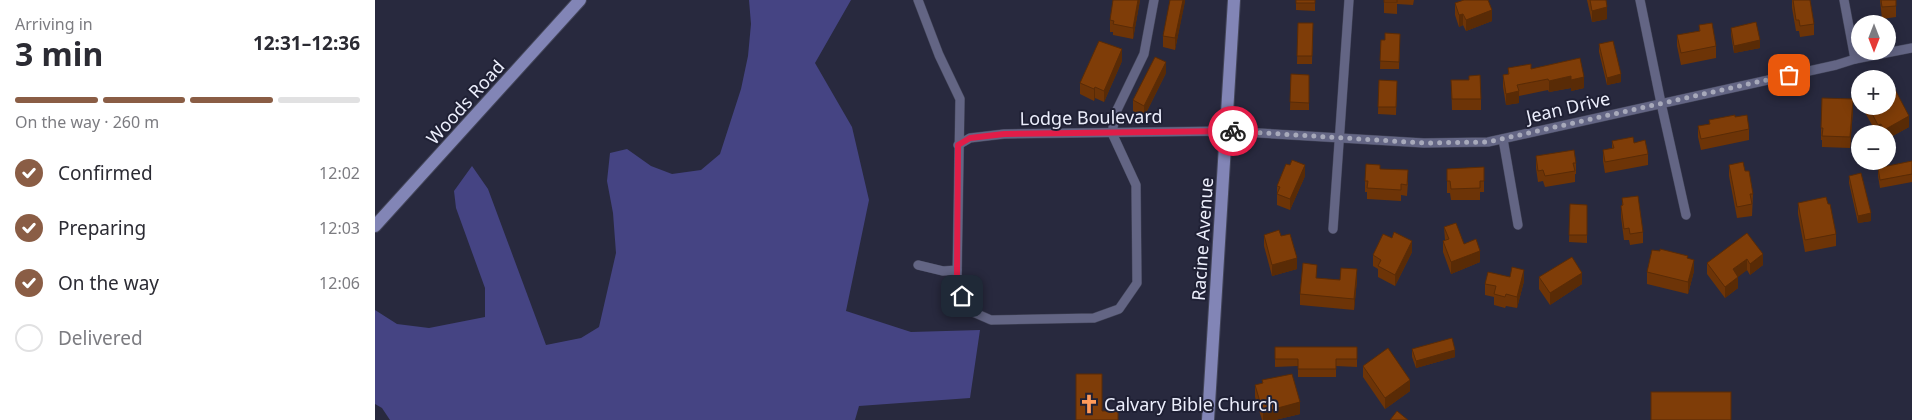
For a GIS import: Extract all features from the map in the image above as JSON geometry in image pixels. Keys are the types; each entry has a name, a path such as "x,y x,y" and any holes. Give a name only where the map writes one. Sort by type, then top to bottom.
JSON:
{"main road":[{"name":"Woods Road","path":"376,224 580,0"},
{"name":"Racine Avenue","path":"1208,420 1234,0"}],"street":[{"path":"918,0 939,55 959,99 957,279 962,296 975,312 991,320 1094,318 1119,309 1137,283 1136,184 1112,133 1115,112 1144,54 1154,0"},
{"path":"1333,230 1341,137 1349,0"},
{"path":"1640,0 1686,214"},
{"path":"1844,0 1851,38"},
{"name":"Jean Drive","path":"1896,51 1912,48"},
{"name":"Jean Drive","path":"1226,131 1453,143 1503,139 1783,77 1851,60"},
{"name":"Lodge Boulevard","path":"958,145 970,138 1004,134 1226,131"},
{"path":"1503,139 1518,225"},
{"path":"919,265 943,271 957,270"}],"shaded area":[{"path":"749,0 851,0 815,63 852,127 869,200 846,311 911,332 980,330 970,398 859,406 855,420 390,420 382,408 375,404 375,310 397,324 429,328 485,317 485,288 456,208 454,191 472,166 488,189 546,345 581,338 599,327 616,253 613,213 607,181 610,153 627,149 651,166 672,174 701,170 720,154 741,89 748,56 751,24"}],"building":[{"path":"1113,0 1138,0 1133,28 1113,24 1114,21 1110,20"},
{"path":"1170,0 1183,0 1175,38 1163,36"},
{"path":"1296,0 1315,0 1315,3 1296,3"},
{"path":"1384,0 1397,0 1397,2 1384,2"},
{"path":"1464,0 1488,0 1492,10 1466,20 1463,14 1459,15 1455,3"},
{"path":"1590,0 1606,0 1607,7 1592,11"},
{"path":"1793,0 1810,0 1814,24 1800,26 1799,20 1796,20"},
{"path":"1881,0 1896,0 1896,6 1882,7"},
{"path":"1756,22 1760,40 1734,46 1731,28"},
{"path":"1298,23 1313,23 1312,56 1297,56"},
{"path":"1712,23 1716,46 1681,53 1677,35 1700,31 1699,25"},
{"path":"1385,33 1400,34 1399,62 1380,61 1381,40 1385,40"},
{"path":"1099,41 1122,49 1104,91 1080,83"},
{"path":"1613,41 1621,74 1607,78 1599,44"},
{"path":"1155,57 1166,62 1144,106 1133,100"},
{"path":"1580,58 1584,77 1571,80 1571,76 1517,85 1519,91 1506,94 1503,75 1509,74 1508,68 1531,64 1531,69"},
{"path":"1291,74 1309,75 1309,103 1290,102"},
{"path":"1480,75 1481,99 1452,99 1451,80 1469,80 1469,76"},
{"path":"1379,80 1397,81 1396,107 1378,107"},
{"path":"1896,91 1909,116 1893,125 1878,125 1873,115 1896,115"},
{"path":"1822,98 1851,99 1850,137 1822,136 1823,128 1821,128"},
{"path":"1735,115 1735,117 1747,115 1749,129 1701,139 1698,126 1710,124 1709,120"},
{"path":"1633,137 1634,143 1645,140 1648,154 1605,162 1603,150 1614,148 1612,141"},
{"path":"1574,150 1576,163 1573,163 1575,171 1545,176 1543,170 1538,171 1536,156"},
{"path":"1292,160 1305,165 1290,199 1277,194 1280,187 1277,186 1286,164 1290,165"},
{"path":"1912,161 1912,174 1880,180 1878,170 1896,170 1896,164"},
{"path":"1743,162 1745,171 1749,171 1753,194 1750,194 1752,204 1737,207 1729,165"},
{"path":"1366,164 1380,165 1380,169 1408,170 1407,185 1401,184 1401,190 1367,188 1368,181 1365,181"},
{"path":"1484,167 1484,181 1480,181 1480,188 1451,189 1450,181 1447,181 1447,169"},
{"path":"1861,173 1871,213 1858,216 1849,176"},
{"path":"1638,196 1643,232 1630,234 1629,228 1624,229 1621,206 1623,205 1622,198"},
{"path":"1826,197 1828,204 1830,204 1836,234 1805,240 1798,203"},
{"path":"1570,204 1587,205 1587,235 1569,235"},
{"path":"1456,223 1464,244 1476,239 1480,251 1451,262 1443,241 1449,239 1444,227"},
{"path":"1279,230 1281,236 1290,234 1297,258 1272,265 1264,235"},
{"path":"1394,232 1412,241 1395,275 1378,266 1381,260 1373,255 1383,234 1392,238"},
{"path":"1747,233 1763,254 1750,264 1747,259 1733,269 1738,277 1725,287 1707,263"},
{"path":"1660,249 1688,256 1687,258 1694,260 1688,282 1647,272 1652,250 1660,251"},
{"path":"1572,257 1582,273 1550,293 1539,277"},
{"path":"1303,263 1317,265 1316,278 1340,280 1341,268 1357,269 1354,299 1300,294"},
{"path":"1512,267 1524,270 1517,297 1506,294 1505,297 1494,294 1496,286 1485,284 1488,272 1510,277"},
{"path":"1452,338 1455,350 1416,361 1412,349"},
{"path":"1275,347 1357,347 1357,359 1336,359 1336,369 1298,369 1298,359 1275,359"},
{"path":"1388,348 1410,380 1385,398 1363,366"},
{"name":"Calvary Bible Church","path":"1076,374 1102,374 1102,411 1118,411 1118,420 1076,420"},
{"path":"1292,374 1300,402 1263,412 1255,385 1263,383 1262,380"},
{"path":"1651,392 1731,392 1731,420 1651,420"},
{"path":"1397,411 1408,420 1390,420"}],"way so far":[{"path":"1233,131 1424,143 1488,142 1789,75"}],"place":[{"name":"Calvary Bible Church","path":"1089,404"}],"route":[{"path":"962,296 957,279 958,145 970,138 1004,134 1233,131"}]}
